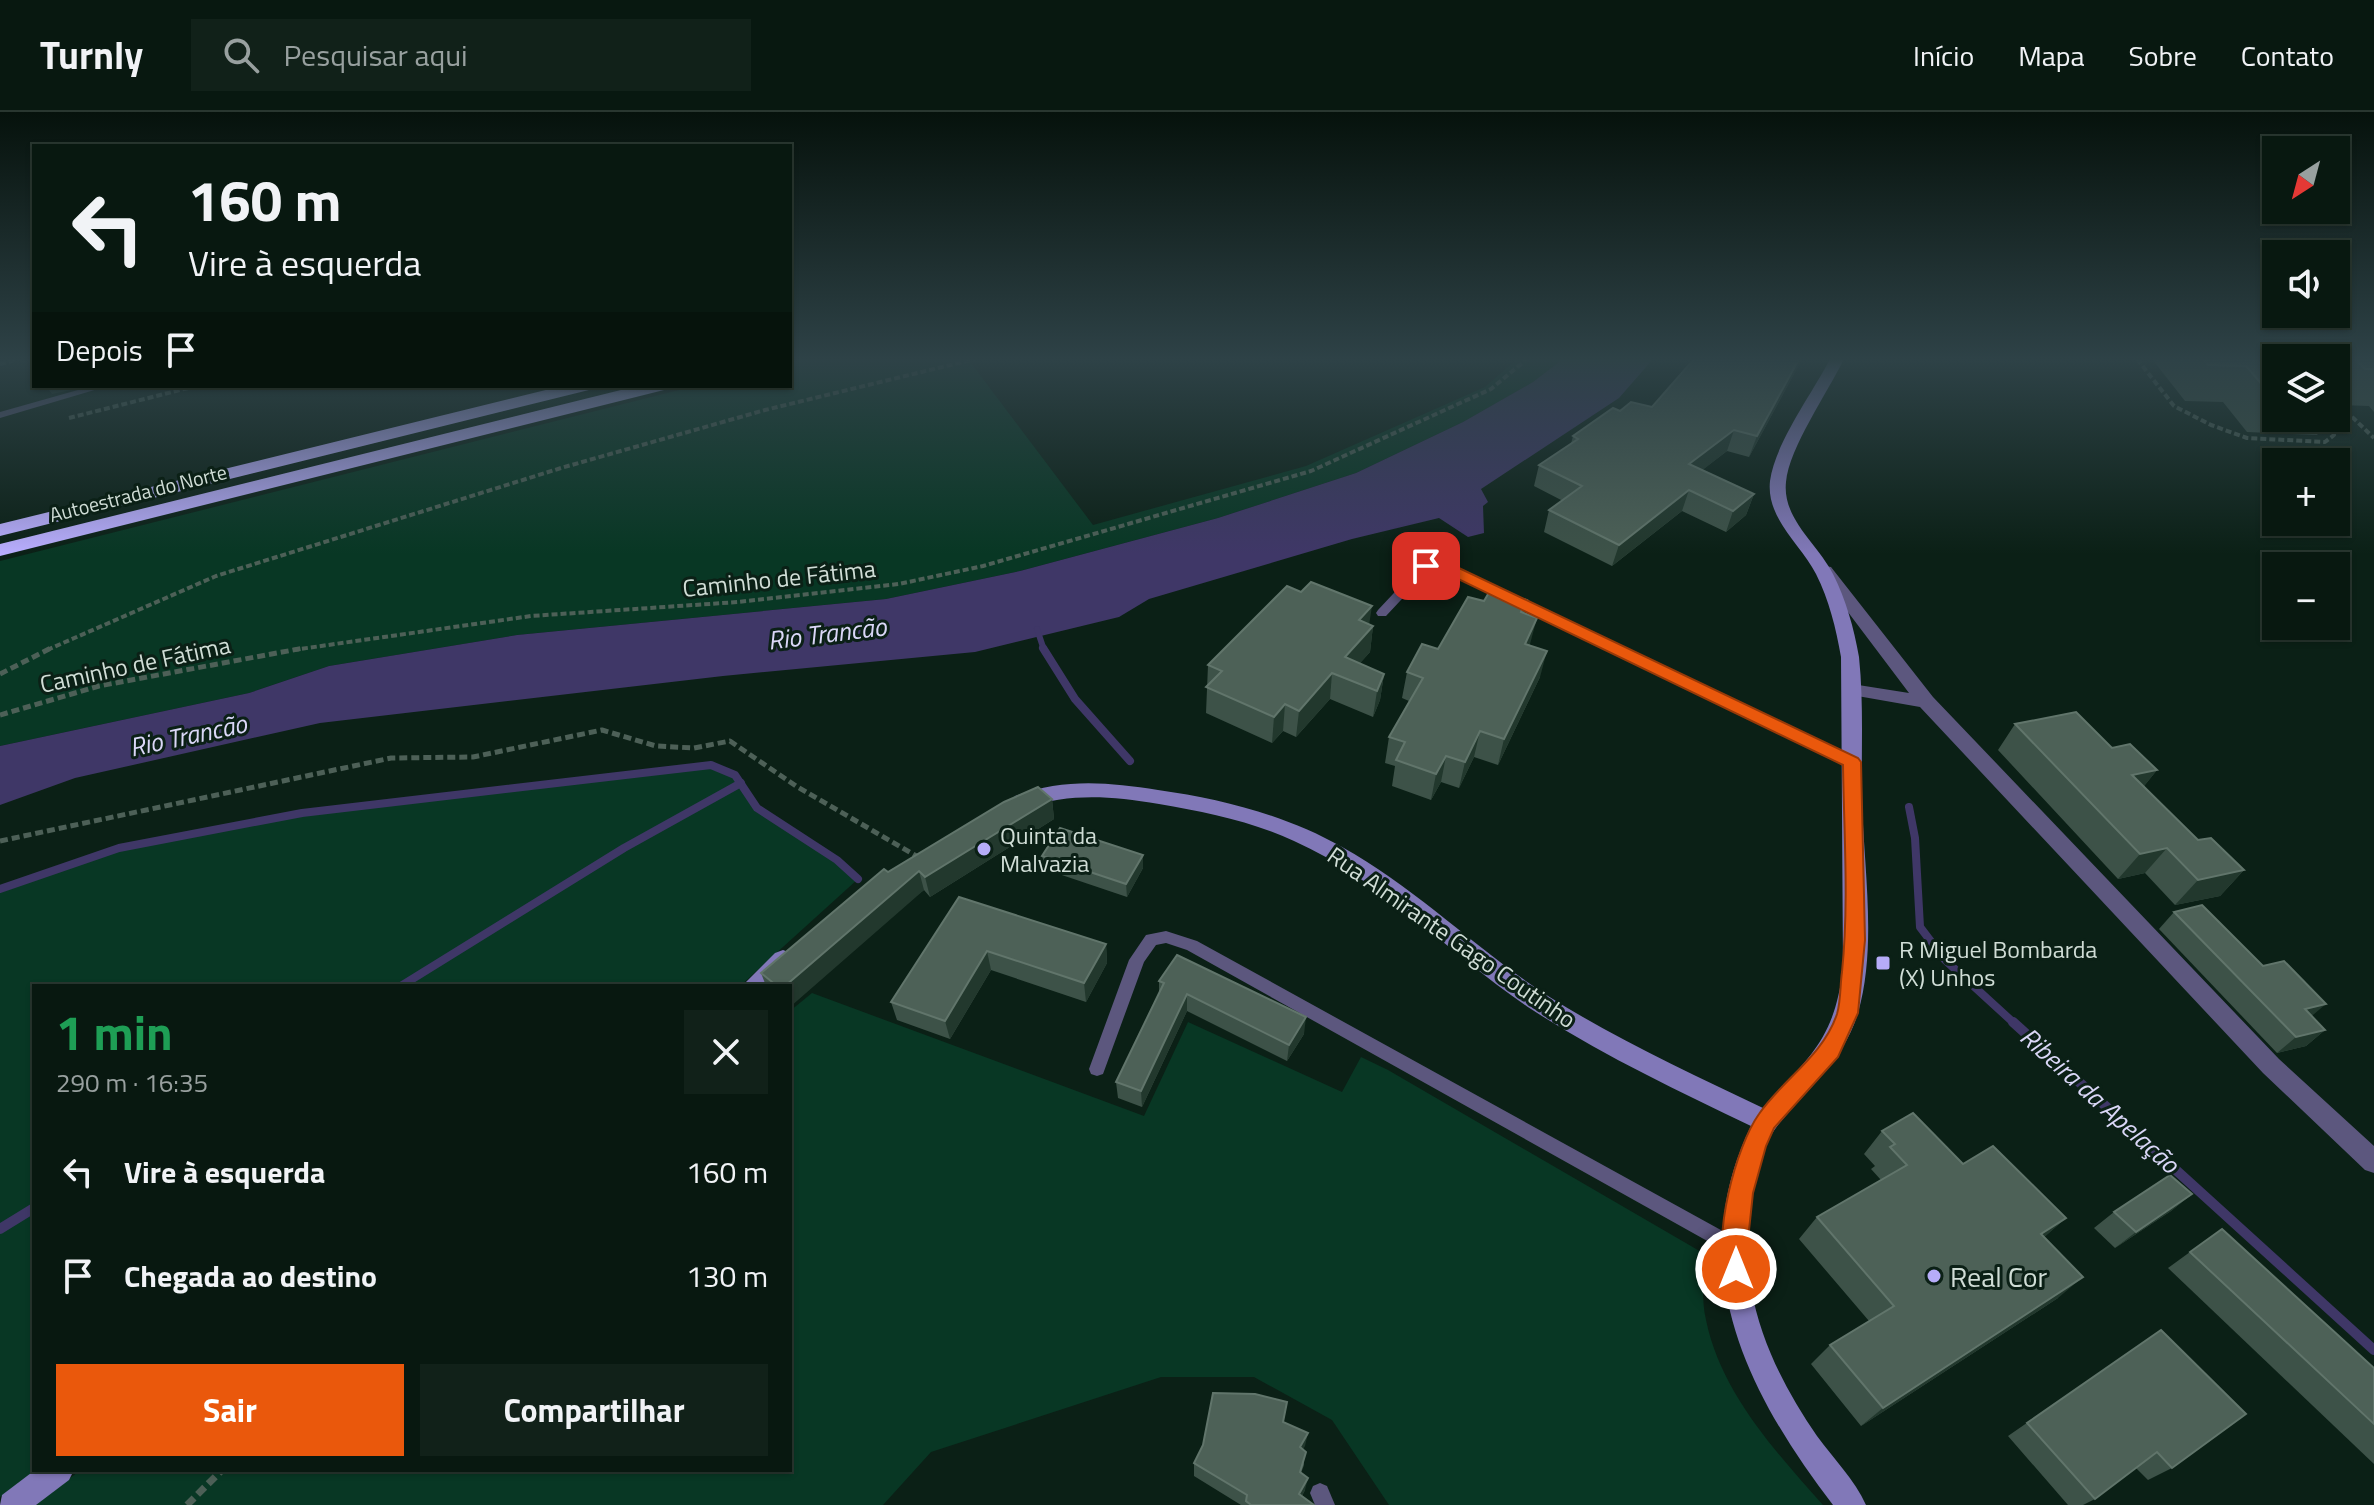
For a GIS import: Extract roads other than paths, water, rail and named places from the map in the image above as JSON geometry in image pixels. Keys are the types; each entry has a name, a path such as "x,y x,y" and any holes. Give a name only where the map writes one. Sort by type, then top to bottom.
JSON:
{"highway":[{"name":"Autoestrada do Norte","path":"0,530 429,424"},
{"name":"Autoestrada do Norte","path":"0,550 506,424"}],"main road":[{"path":"1805,424 1777,481 1783,516 1821,566 1847,639 1852,690 1855,940 1848,1013 1830,1050 1766,1121 1741,1193 1733,1246 1738,1292 1749,1341 1768,1386 1799,1438 1851,1505"},
{"name":"Rua Almirante Gago Coutinho","path":"1007,808 1053,789 1091,787 1204,804 1290,831 1364,873 1539,1002 1646,1062 1766,1121"},
{"path":"755,984 797,946"},
{"path":"12,1505 56,1472"}],"street":[{"path":"1821,566 1926,702 2271,1066 2374,1162"},
{"path":"1852,690 1926,702"}],"lane":[{"path":"1382,613 1426,566 1454,571 1852,762"},
{"path":"1097,1069 1137,960 1151,939 1166,937 1192,945 1733,1246"}],"water":[{"name":"Rio Trancão","path":"1459,424 1580,424 1481,489 1488,502 1483,506 1484,533 1468,537 1439,518 1352,539 1149,599 1119,617 975,652 723,676 320,723 75,778 0,805 0,746 249,693 329,666 517,635 886,599 1020,571 1218,518 1356,473"}],"waterway":[{"path":"1037,629 1044,649"},
{"path":"1044,649 1075,699 1130,761"},
{"path":"0,889 119,848 302,813 711,765 735,775 741,783"},
{"path":"404,984 624,848 741,783"},
{"path":"741,783 757,808 837,860 858,879"},
{"name":"Ribeira da Apelação","path":"1909,807 1915,838 1920,927 1945,960 2015,1024"},
{"name":"Ribeira da Apelação","path":"2013,1022 2374,1350"},
{"path":"0,1229 32,1209"}],"place":[{"name":"Quinta da Malvazia","path":"984,849"},
{"name":"R Miguel Bombarda (X) Unhos","path":"1883,963"},
{"name":"Real Cor","path":"1934,1276"}]}
